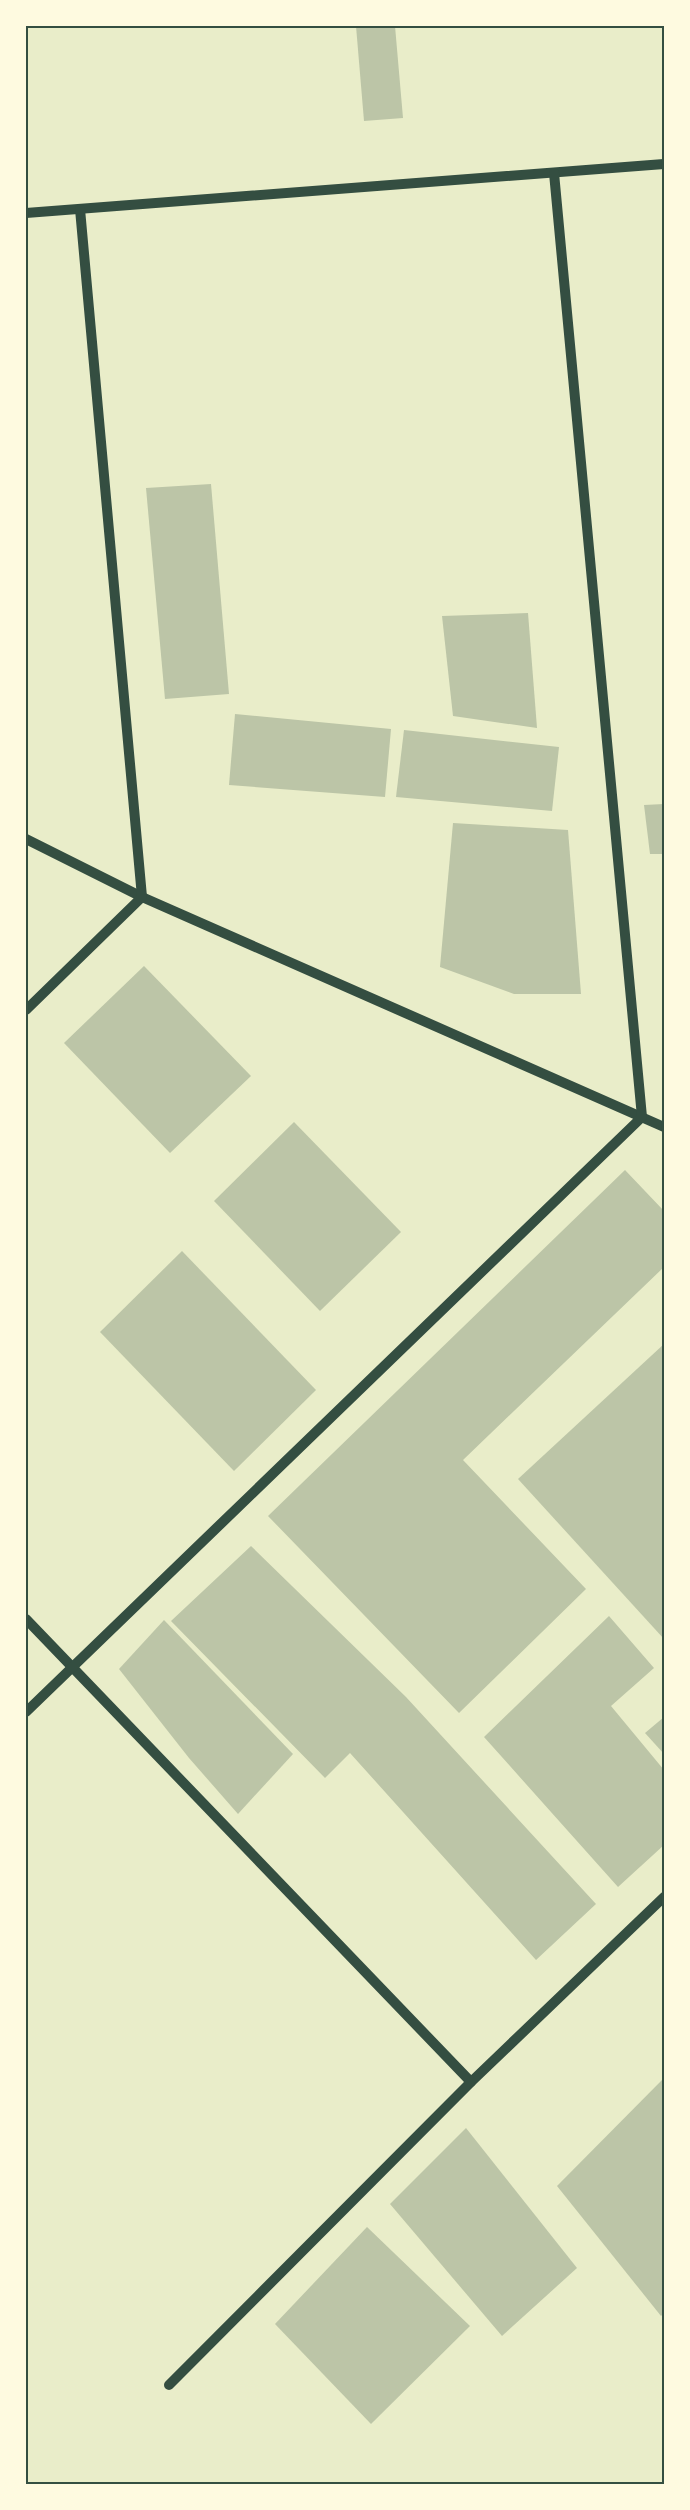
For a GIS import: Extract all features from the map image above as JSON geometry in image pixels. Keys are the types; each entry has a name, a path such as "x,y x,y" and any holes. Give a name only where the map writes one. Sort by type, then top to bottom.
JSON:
{"street":[{"path":"26,213 664,164"},
{"path":"554,172 642,1117"},
{"path":"80,209 142,897"},
{"path":"26,839 142,897 664,1127"},
{"path":"26,1010 142,897"},
{"path":"26,1712 642,1117"},
{"path":"26,1619 471,2082"},
{"path":"169,2385 471,2082 664,1897"}],"building":[{"path":"356,26 395,26 403,118 364,121"},
{"path":"211,484 229,694 165,699 146,488"},
{"path":"528,613 537,728 453,716 442,616"},
{"path":"235,714 391,729 385,797 229,785"},
{"path":"404,730 559,747 552,811 396,797"},
{"path":"664,804 664,854 650,854 644,805"},
{"path":"453,823 568,830 581,994 514,994 440,967"},
{"path":"144,966 251,1076 170,1153 64,1043"},
{"path":"294,1122 401,1232 320,1311 214,1201"},
{"path":"625,1170 664,1211 664,1267 463,1460 586,1589 459,1713 268,1516"},
{"path":"182,1251 316,1390 234,1471 100,1332"},
{"path":"664,1344 664,1639 518,1479"},
{"path":"251,1546 406,1697 596,1904 536,1960 350,1753 325,1778 171,1621"},
{"path":"609,1616 654,1668 611,1706 664,1770 664,1845 618,1887 484,1737"},
{"path":"164,1620 293,1754 238,1814 189,1758 119,1669"},
{"path":"664,1717 664,1754 645,1733"},
{"path":"664,2078 664,2313 661,2316 557,2186"},
{"path":"466,2128 577,2268 502,2336 390,2204"},
{"path":"367,2227 470,2326 371,2424 275,2324"}]}
